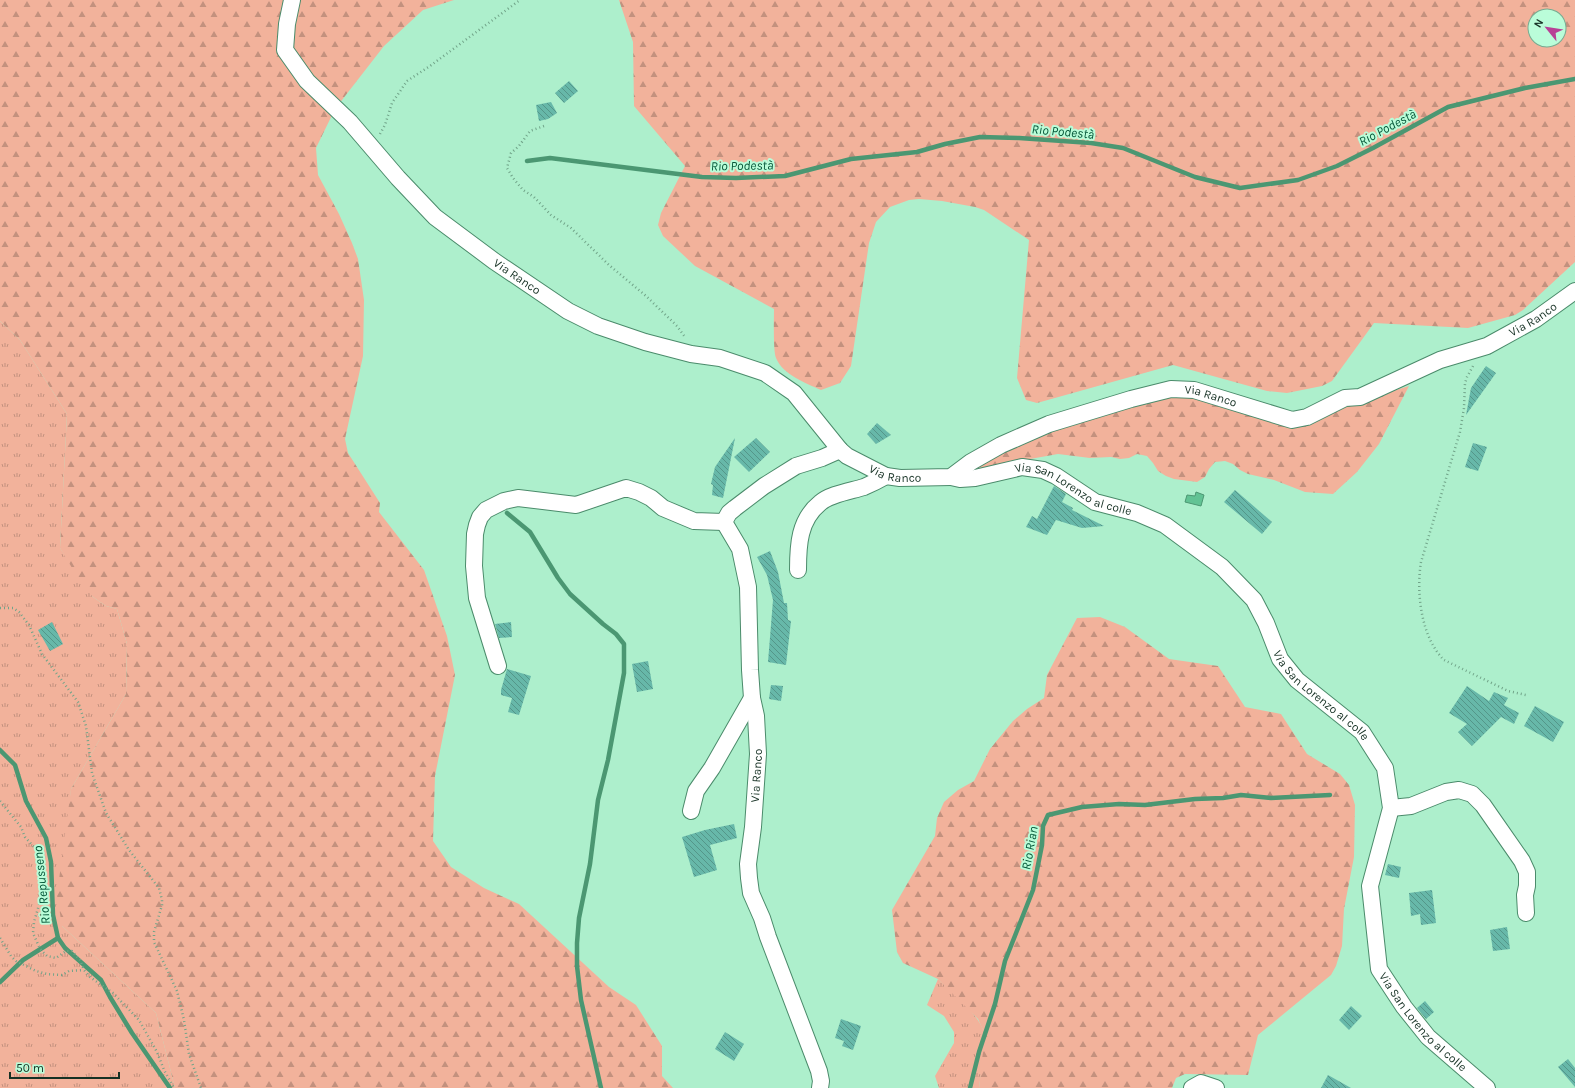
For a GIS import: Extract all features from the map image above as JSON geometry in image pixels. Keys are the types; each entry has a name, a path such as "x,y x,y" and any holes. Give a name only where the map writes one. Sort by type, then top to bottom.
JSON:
{"street":[{"name":"Via Ranco","path":"292,0 287,24 285,50 307,81 350,122 398,178 435,217 494,262 568,311 598,326 645,342 691,354 720,358 765,373 794,393 840,450 847,456 886,476 900,478 951,477 971,462 1001,445 1049,424 1131,399 1171,389 1194,390 1292,420 1307,417 1345,398 1360,396 1440,360 1487,346 1536,319 1575,291"},
{"path":"498,666 477,598 474,566 475,534 480,517 486,510 504,501 518,498 576,505 626,488 639,492 651,498 663,508 694,521 724,522 729,513 779,476 796,466 822,458 840,450"},
{"name":"Via San Lorenzo al colle","path":"951,477 960,479 975,478 1022,467 1043,470 1056,476 1095,502 1136,514 1165,525 1222,567 1254,600 1266,623 1280,659 1296,680 1362,732 1385,768 1391,808 1370,886 1379,969 1404,1007 1428,1037 1487,1088"},
{"path":"798,570 800,535 808,518 820,503 827,499 865,486 886,476"},
{"name":"Via Ranco","path":"724,522 740,549 748,587 750,670 752,698 756,716 758,754 753,826 748,864 751,893 762,918 819,1071 821,1081 820,1088"},
{"path":"691,811 696,791 712,768 752,698"},
{"path":"1391,808 1411,806 1446,792 1459,790 1472,794 1483,805 1528,872 1526,913"},
{"path":"1192,1088 1201,1083 1216,1088"}],"path":[{"path":"368,144 378,138 385,125 392,103 406,81 430,66 520,0"},
{"path":"544,126 530,131 519,146 511,153 507,168 513,178 523,190 534,197 552,215 571,228 609,265 630,281 677,326 687,340 691,354"},
{"path":"1474,366 1465,383 1464,408 1460,432 1421,562 1418,578 1421,610 1430,642 1444,660 1508,691 1526,695"},
{"path":"0,608 12,608 19,612 29,625 42,654 78,702 86,726 92,773 106,814 129,850 159,888 162,905 154,932 154,942 177,991 184,1020 189,1054 201,1088"},
{"path":"0,801 21,827 25,837 33,846 41,851 44,857 44,888 34,922 33,933 40,949 48,956 56,958 66,951 72,951 80,960 84,970 90,977 113,993 139,1020 157,1052 164,1070 174,1088"},
{"path":"0,938 11,956 16,961 36,971 47,974 62,975 69,971 84,970"}],"green space":[{"path":"0,0 454,0 423,10 384,46 335,109 316,148 318,175 339,214 358,259 364,300 363,356 345,439 348,453 380,503 379,512 424,570 447,636 455,675 435,776 433,841 451,867 484,888 519,904 609,987 636,1005 662,1046 662,1076 673,1088 175,1088 156,1013 62,926 57,895 71,789 126,694 127,644 117,609 106,606 93,597 83,586 60,548 67,414 20,340 0,321"},
{"path":"619,0 1575,0 1575,262 1523,310 1515,315 1468,328 1374,323 1332,381 1322,386 1287,393 1267,391 1173,365 1037,403 1026,400 1017,378 1029,240 984,210 975,207 942,201 919,199 909,200 890,207 876,222 869,243 851,366 840,383 821,390 789,374 779,364 774,349 774,309 695,266 663,236 658,225 661,213 685,166 634,106 633,42"},
{"path":"0,321 20,340 67,414 60,548 93,597 106,606 117,609 127,644 126,694 71,789 62,926 156,1013 175,1088 0,1088"},
{"path":"1409,386 1379,444 1357,472 1333,494 1305,492 1274,480 1248,474 1233,464 1225,461 1215,462 1205,477 1197,482 1174,479 1158,471 1147,456 1137,454 1129,458 1120,459 1111,457 1090,458 1058,454 974,469 1020,441 1155,398 1188,395 1289,424 1338,410"},
{"path":"1100,617 1125,627 1169,659 1218,666 1245,707 1281,714 1307,754 1340,774 1349,785 1355,805 1354,857 1344,909 1342,946 1336,966 1331,975 1258,1035 1248,1075 1185,1074 1176,1078 1172,1088 979,1088 984,1042 983,1030 978,1019 938,979 903,963 897,952 892,910 935,836 937,818 944,802 958,790 974,781 990,749 1013,721 1027,709 1044,698 1047,675 1077,618"},
{"path":"938,979 970,1010 976,1017 983,1030 984,1051 979,1088 939,1088 935,1076 954,1043 954,1032 944,1016 927,1005"}],"shaded area":[{"path":"1196,492 1204,495 1201,506 1185,502 1187,495 1195,496"}],"building":[{"path":"569,81 578,91 564,103 555,93"},
{"path":"551,102 557,113 548,119 539,121 536,105"},
{"path":"1486,366 1496,373 1466,415 1471,388"},
{"path":"877,423 891,435 876,444 867,434"},
{"path":"735,438 723,498 712,495 713,485 711,484 715,467"},
{"path":"756,438 770,452 749,472 734,457"},
{"path":"1473,443 1487,447 1478,471 1465,467"},
{"path":"1054,486 1066,494 1062,502 1073,508 1072,510 1104,526 1082,528 1056,520 1047,535 1026,527 1032,516 1037,519"},
{"path":"1235,490 1272,522 1262,534 1224,502"},
{"path":"770,551 778,572 784,603 787,603 788,620 791,621 786,665 768,662 773,600 767,575 757,557"},
{"path":"52,622 63,644 50,651 38,630"},
{"path":"511,622 512,637 499,638 495,624"},
{"path":"648,661 653,689 637,692 632,664"},
{"path":"507,669 531,676 519,715 508,712 512,698 501,695"},
{"path":"771,685 783,686 781,701 769,699"},
{"path":"1467,686 1489,701 1494,692 1508,698 1504,705 1519,713 1514,724 1501,717 1472,746 1458,732 1467,724 1449,713"},
{"path":"1535,706 1564,722 1553,742 1524,726"},
{"path":"734,824 737,838 710,845 717,870 694,877 682,837 705,830"},
{"path":"1388,864 1401,867 1399,878 1385,875"},
{"path":"1432,890 1436,923 1421,925 1420,914 1411,916 1409,893"},
{"path":"1507,927 1510,949 1493,951 1490,930"},
{"path":"1425,1001 1434,1012 1426,1019 1417,1008"},
{"path":"1351,1006 1362,1016 1349,1030 1339,1020"},
{"path":"841,1019 861,1026 853,1050 842,1046 844,1041 835,1038"},
{"path":"725,1032 744,1044 734,1061 715,1049"},
{"path":"1568,1059 1575,1068 1575,1087 1558,1067"},
{"path":"1328,1075 1351,1088 1321,1088"}],"waterway":[{"name":"Rio Podestà","path":"527,161 550,158 702,177 736,178 785,176 851,159 917,152 945,144 980,137 1019,138 1091,143 1123,148 1195,177 1240,188 1298,180 1337,166 1448,107 1525,88 1575,79"},
{"path":"507,513 530,532 558,578 570,594 616,634 624,644 624,673 608,760 598,800 590,864 579,918 577,943 577,966 581,1000 601,1088"},
{"name":"Rio Repusseno","path":"0,750 15,765 26,801 46,838 51,862 53,915 58,938 65,948 101,980 132,1033 170,1088"},
{"name":"Rio Rian","path":"970,1088 979,1052 995,1004 1005,961 1033,890 1042,845 1043,826 1048,815 1082,807 1119,804 1145,805 1241,795 1271,798 1330,795"},
{"path":"0,982 23,960 58,938"}]}
